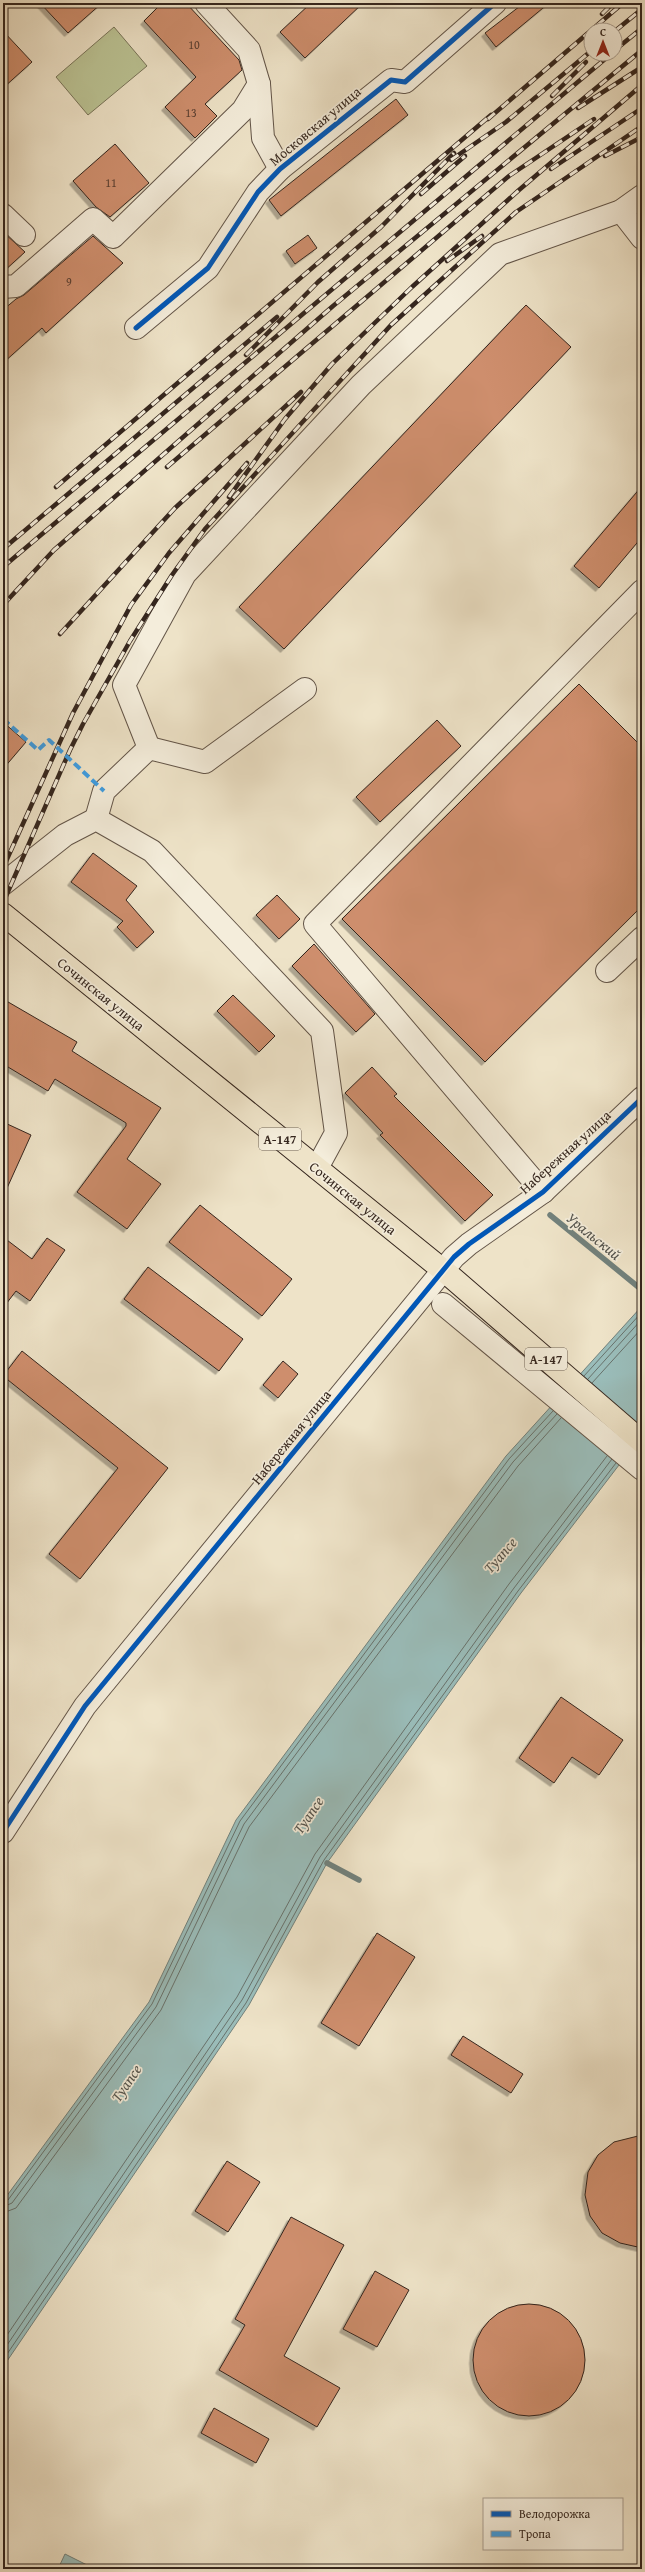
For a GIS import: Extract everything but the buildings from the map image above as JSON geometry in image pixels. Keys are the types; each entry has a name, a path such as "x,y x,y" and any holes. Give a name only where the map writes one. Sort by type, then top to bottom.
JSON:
{"highway":[{"name":"Сочинская улица","path":"3,914 446,1273 642,1442"}],"street":[{"path":"206,3 249,50 259,84 263,138 280,170"},
{"name":"Московская улица","path":"136,328 208,268 258,192 280,170 391,80 405,82 495,3"},
{"path":"3,287 16,286 93,219 113,238 243,110 259,84"},
{"path":"149,748 124,685 185,574 361,385 500,254 621,211 642,196"},
{"path":"621,211 642,238"},
{"path":"3,215 24,235"},
{"path":"543,1192 315,924 642,591"},
{"path":"149,748 205,762 305,690"},
{"path":"3,884 65,835 96,818 104,791 149,748"},
{"path":"96,818 152,851 322,1031 336,1133 317,1168"},
{"path":"607,971 642,938"},
{"name":"Набережная улица","path":"3,1832 85,1706 469,1244 543,1192 642,1098"},
{"path":"443,1304 642,1468"}],"green space":[{"path":"114,27 147,66 88,115 56,77"}],"water":[{"name":"Туапсе","path":"642,1306 642,1435 521,1593 327,1863 249,2005 3,2367 3,2201 149,2002 236,1820 506,1456"},
{"path":"65,2554 95,2569 58,2569"}],"waterway":[{"name":"Уральский","path":"550,1215 642,1290"},
{"path":"327,1863 359,1880"}],"railway":[{"path":"602,14 613,3"},
{"path":"488,119 623,3"},
{"path":"623,24 642,9"},
{"path":"623,43 642,28"},
{"path":"3,605 54,550 333,306 642,50"},
{"path":"451,160 506,122 583,58"},
{"path":"552,96 586,62"},
{"path":"3,567 602,62"},
{"path":"578,108 642,67"},
{"path":"229,497 285,419 332,364 412,287 519,190 642,85"},
{"path":"551,169 642,108"},
{"path":"56,487 491,115"},
{"path":"167,467 509,176 594,119"},
{"path":"3,903 70,750 83,724 130,641 172,575 205,529 391,325 516,212 642,126"},
{"path":"605,156 642,137"},
{"path":"246,355 318,282 381,227 454,153"},
{"path":"421,194 465,156"},
{"path":"447,261 482,236"},
{"path":"3,549 277,317"},
{"path":"60,634 175,508 301,392"},
{"path":"3,868 73,713 131,605 169,553 247,463"}],"marked path":[{"path":"3,719 38,750 49,740 104,791"}],"cycle path":[{"path":"136,328 208,268 258,192 280,169 391,80 405,82 495,3"},
{"path":"3,1832 85,1706 454,1257 469,1244 543,1192 642,1098"}]}
